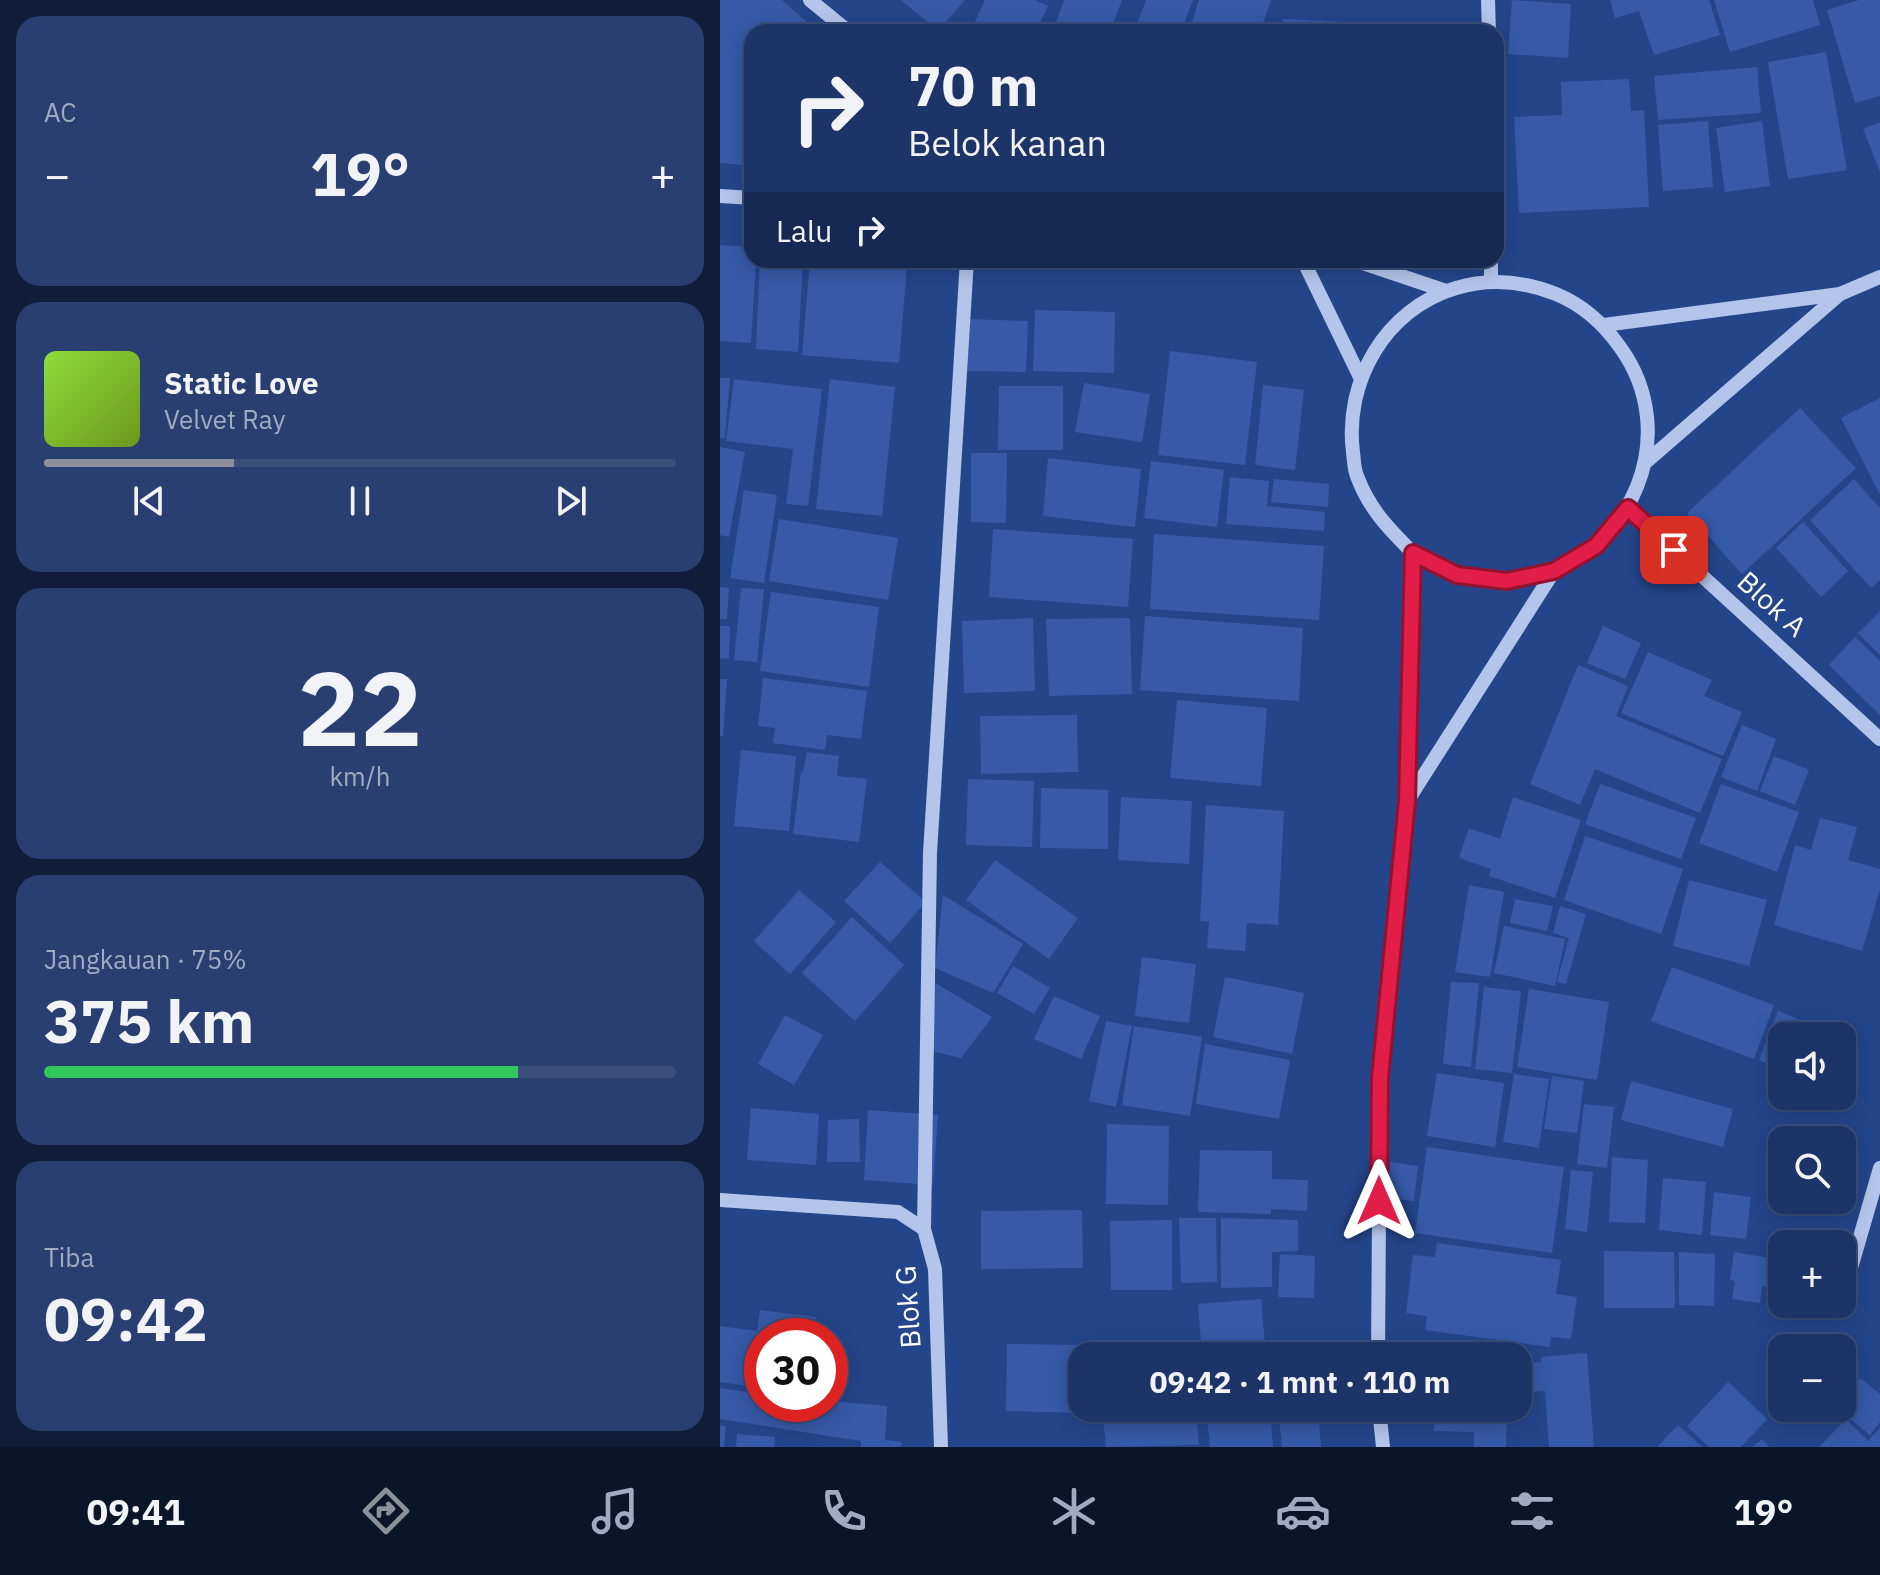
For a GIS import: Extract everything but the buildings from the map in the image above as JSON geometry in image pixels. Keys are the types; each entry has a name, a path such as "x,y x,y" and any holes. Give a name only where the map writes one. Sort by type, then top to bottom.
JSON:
{"street":[{"path":"810,0 839,24"},
{"path":"1488,0 1489,24"},
{"path":"720,196 744,198"},
{"path":"924,1229 930,853 967,268"},
{"path":"1307,268 1360,377"},
{"path":"1378,268 1446,291"},
{"path":"1491,268 1491,282"},
{"path":"1604,325 1840,294 1880,277"},
{"path":"1491,282 1533,285 1571,300 1604,325 1633,365 1648,413 1646,462 1628,508 1596,546 1554,571 1507,581 1457,575 1413,553 1378,518 1356,474 1350,426 1360,377 1385,334 1412,309 1446,291 1491,282"},
{"path":"1646,462 1840,294"},
{"name":"Blok A","path":"1628,508 1880,739"},
{"path":"1378,1342 1380,1078 1407,801 1413,553"},
{"path":"1407,801 1554,571"},
{"path":"1856,1251 1880,1168"},
{"name":"Blok G","path":"720,1200 898,1212 924,1229 935,1269 941,1447"},
{"path":"1380,1422 1383,1447"}],"route":[{"path":"1379,1201 1380,1078 1407,801 1413,553 1457,575 1507,581 1554,571 1596,546 1628,508 1674,550"}]}
